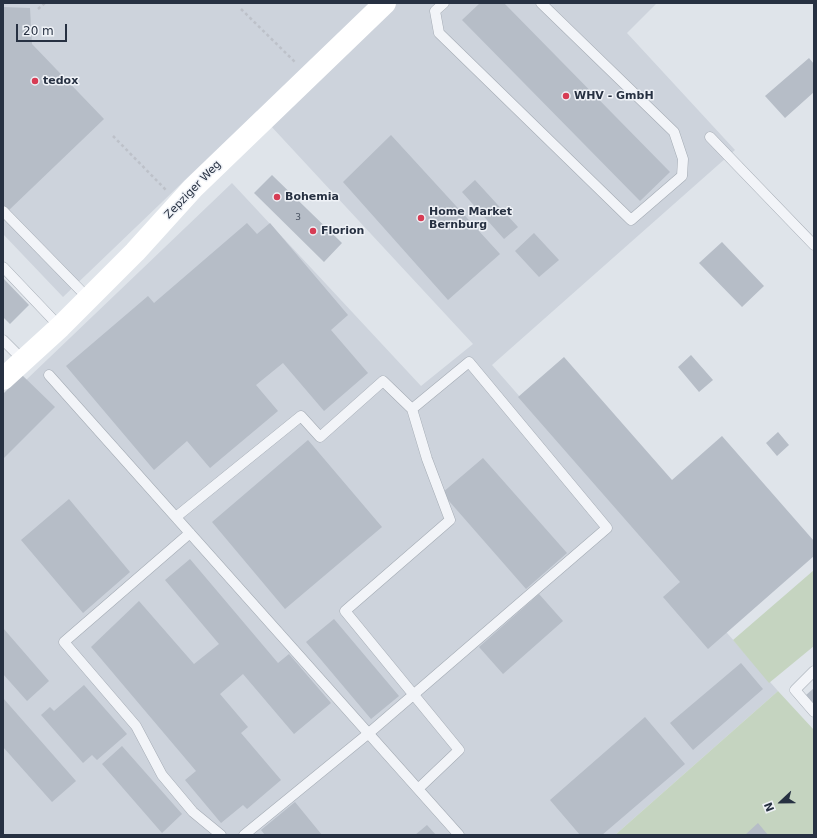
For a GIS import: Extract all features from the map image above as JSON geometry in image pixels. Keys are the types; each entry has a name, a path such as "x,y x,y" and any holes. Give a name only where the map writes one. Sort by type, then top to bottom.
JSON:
{"street":[{"name":"Zepziger Weg","path":"3,379 60,327 135,252 179,204 385,3"}],"lane":[{"path":"444,3 435,11 439,33 631,220 682,176 683,159 674,132 541,3"},
{"path":"710,137 814,245"},
{"path":"3,211 88,298"},
{"path":"3,267 60,327"},
{"path":"3,340 24,361"},
{"path":"244,835 368,733 608,528 469,362 412,409"},
{"path":"49,375 459,835"},
{"path":"176,517 300,416 320,437 384,381 412,409 427,460 450,520 345,611 459,750 418,789"},
{"path":"190,533 64,642 136,726 162,775 193,812 221,835"},
{"path":"814,671 795,690 814,712"}],"path":[{"path":"38,9 45,3"},
{"path":"241,9 274,40 309,77"},
{"path":"113,136 142,164 179,204"}],"shaded area":[{"path":"3,3 657,3 627,33 735,150 492,365 778,691 615,835 3,835 3,402 232,183 421,386 473,344 257,111 63,297 3,234"}],"green space":[{"path":"814,570 814,646 769,683 733,640"},
{"path":"778,691 814,730 814,835 615,835"}],"building":[{"name":"WHV - GmbH","path":"480,3 504,3 670,172 640,201 462,20"},
{"name":"tedox","path":"3,7 30,8 32,44 104,119 8,211 3,205"},
{"path":"809,58 814,64 814,92 785,118 765,96"},
{"name":"Home Market Bernburg","path":"391,135 500,254 448,300 343,182"},
{"path":"272,175 342,243 324,262 254,193"},
{"path":"475,180 518,227 504,239 462,192"},
{"path":"247,223 257,234 270,223 348,315 331,330 368,373 324,411 283,363 256,385 278,411 210,468 187,441 154,470 66,366 148,296 154,303"},
{"path":"534,233 559,260 539,277 515,251"},
{"path":"722,242 764,286 742,307 699,263"},
{"path":"3,278 29,305 10,324 3,317"},
{"path":"691,355 713,380 699,392 678,367"},
{"path":"564,357 672,480 722,436 814,541 814,556 708,649 663,597 680,582 518,397"},
{"path":"22,375 55,407 3,459 3,394"},
{"path":"778,432 789,445 777,456 766,443"},
{"path":"308,440 382,527 285,609 212,522"},
{"path":"483,458 567,553 526,589 442,493"},
{"path":"69,499 130,572 83,613 21,540"},
{"path":"190,559 278,663 289,654 331,703 294,734 243,674 220,694 248,727 241,733 281,780 247,809 243,805 221,823 185,780 196,771 91,647 139,601 194,664 219,644 165,580"},
{"path":"539,594 563,621 503,674 479,647"},
{"path":"334,619 399,696 371,719 306,642"},
{"path":"3,628 49,681 27,701 3,674"},
{"path":"741,663 763,689 693,750 670,723"},
{"path":"84,685 127,734 97,760 92,755 83,763 41,715 50,707 54,711"},
{"path":"814,688 814,704 806,695"},
{"path":"3,698 76,781 52,802 3,747"},
{"path":"645,717 685,764 602,835 580,835 550,800"},
{"path":"122,746 182,814 162,833 102,764"},
{"path":"295,802 322,835 265,835 261,830"},
{"path":"758,823 768,835 745,835"},
{"path":"427,825 436,835 415,835"}],"place":[{"name":"tedox","path":"35,81"},
{"name":"WHV - GmbH","path":"566,96"},
{"name":"Bohemia","path":"277,197"},
{"name":"Home Market Bernburg","path":"421,218"},
{"name":"Florion","path":"313,231"}]}
